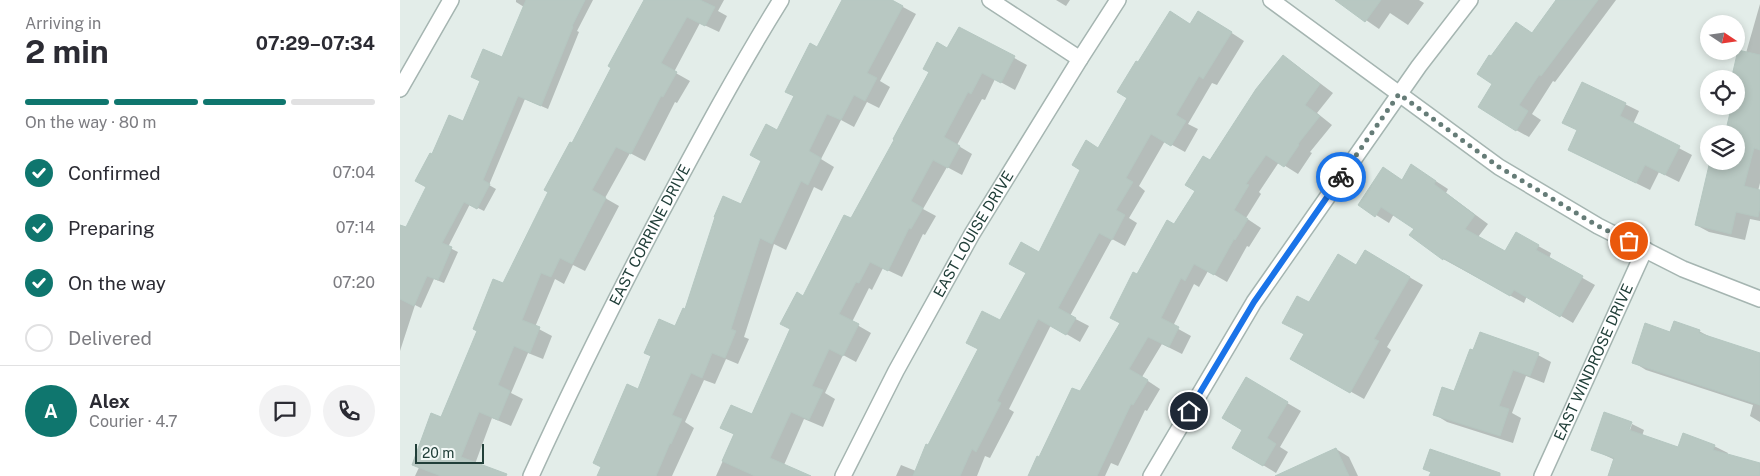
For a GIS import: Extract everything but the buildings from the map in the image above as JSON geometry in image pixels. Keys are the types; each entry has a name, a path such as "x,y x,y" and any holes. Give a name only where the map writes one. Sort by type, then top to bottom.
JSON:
{"street":[{"path":"400,89 451,0"},
{"name":"EAST CORRINE DRIVE","path":"531,476 557,419 631,270 711,119 781,0"},
{"path":"990,0 1080,59"},
{"name":"EAST LOUISE DRIVE","path":"843,476 896,371 972,234 1118,0"},
{"path":"1271,0 1499,167 1598,226 1684,270 1760,299"},
{"path":"1152,476 1254,302 1399,94 1470,0"},
{"name":"EAST WINDROSE DRIVE","path":"1542,476 1645,249"}],"way so far":[{"path":"1341,177 1399,94 1499,167 1598,226 1629,241"}],"route":[{"path":"1189,411 1254,302 1341,177"}]}
